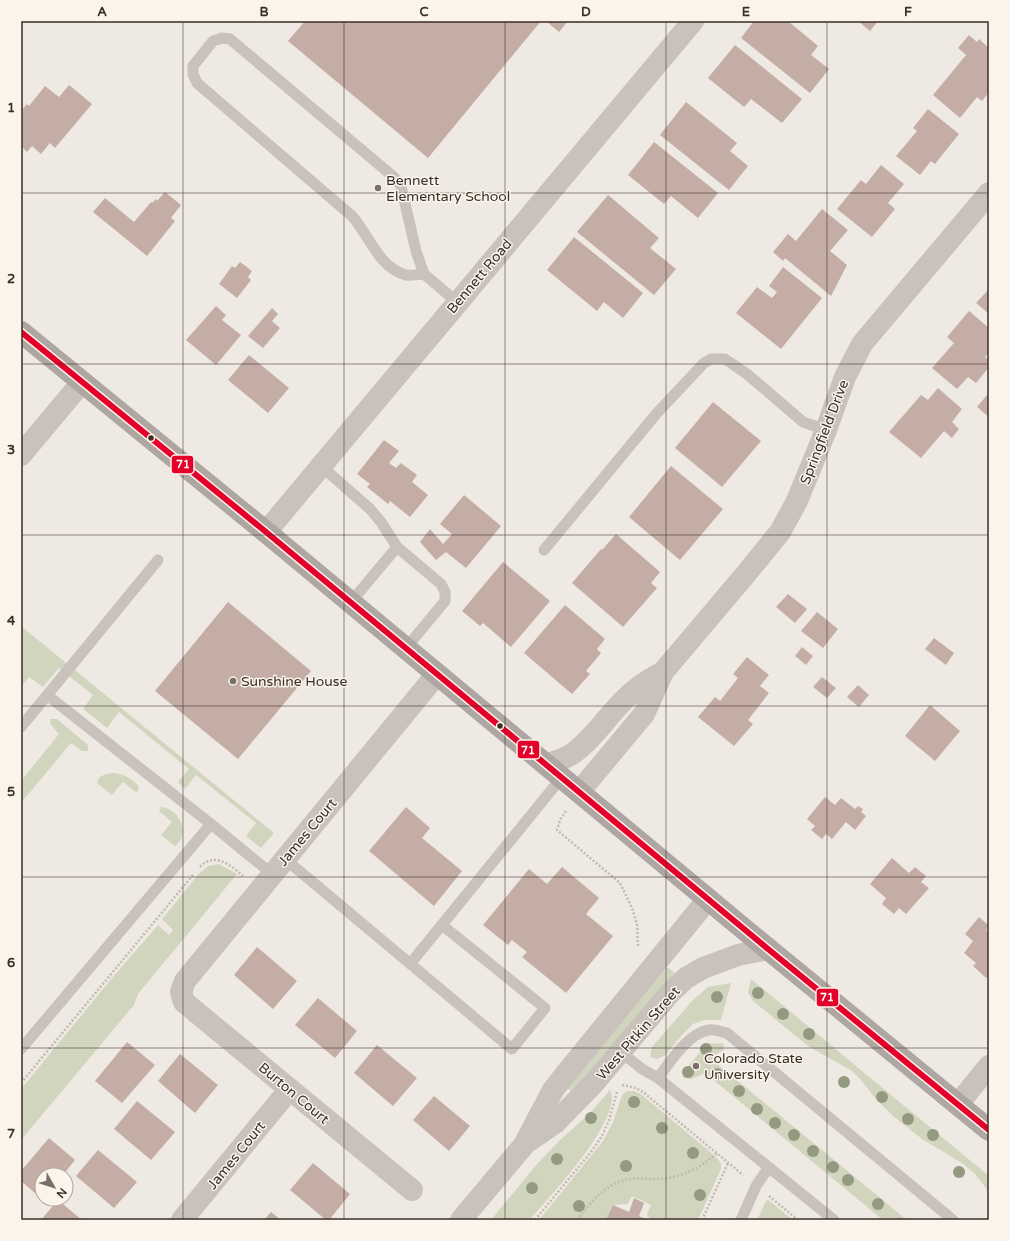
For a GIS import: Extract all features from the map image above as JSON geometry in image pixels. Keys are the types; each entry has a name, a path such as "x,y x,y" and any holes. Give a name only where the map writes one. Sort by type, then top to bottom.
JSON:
{"main road":[{"path":"21,332 351,602 768,949 989,1130"}],"street":[{"name":"Bennett Road","path":"266,532 693,21"},
{"name":"Springfield Drive","path":"579,792 644,714 663,672 780,532 797,501 826,430 845,377 862,344 989,193"},
{"path":"21,455 82,382"},
{"name":"Springfield Drive","path":"554,771 561,760 586,742 624,700 643,683 663,672"},
{"name":"James Court","path":"181,992 184,981 437,674"},
{"name":"West Pitkin Street","path":"461,1220 524,1145 553,1090 708,899"},
{"name":"West Pitkin Street","path":"524,1145 555,1123 594,1083 670,993 686,978 702,968 738,955 768,949"},
{"name":"Burton Court","path":"181,992 184,1002 412,1190"},
{"path":"958,1104 989,1066"},
{"name":"James Court","path":"182,1220 289,1090"}],"lane":[{"path":"424,274 407,276 397,272 382,260 361,226 352,216 196,83 193,74 194,66 213,41 222,38 230,39 395,178 401,186 416,251 424,274 457,302"},
{"path":"544,550 657,413 704,363 711,359 725,359 748,374 803,422 826,430"},
{"path":"321,466 370,509 381,522 397,547 441,584 445,592 445,601 406,648"},
{"path":"351,602 397,547"},
{"path":"21,727 158,560"},
{"path":"47,695 211,824 279,866 410,964 512,1049 545,1008 442,925"},
{"path":"410,964 442,925 554,771"},
{"path":"21,1049 211,824"},
{"path":"658,1078 672,1059 693,1036 710,1030 727,1033 953,1220"},
{"path":"621,1052 638,1066 658,1078 834,1220"},
{"path":"741,1220 756,1186 769,1167"}],"path":[{"path":"557,830 620,883 632,908 637,924 639,945 637,951"},
{"path":"21,1083 202,865 213,860 224,861 244,876"},
{"path":"619,1084 636,1088 643,1092 798,1220"},
{"path":"535,1220 591,1152 602,1136 609,1120 618,1091"},
{"path":"577,1220 590,1203 610,1187 626,1179 673,1178 690,1172 717,1153"},
{"path":"702,1220 728,1163"}],"green space":[{"path":"21,626 274,833 261,848 246,836 256,823 196,775 185,789 178,782 189,769 119,712 107,728 83,709 93,695 59,668 43,687 29,677 21,687"},
{"path":"50,719 57,719 88,745 88,751 82,751 71,743 21,803 21,781 59,734 51,725"},
{"path":"113,773 124,775 134,781 139,787 137,793 123,782 112,795 97,783 99,778 103,775"},
{"path":"161,807 173,812 181,823 183,829 182,835 180,841 175,846 161,835 172,822 159,811"},
{"path":"219,864 237,874 138,994 134,1005 21,1140 21,1089 112,978 158,925 169,935 173,930 162,919 197,876 208,866"},
{"path":"667,967 675,973 573,1093 567,1088"},
{"path":"751,979 989,1176 989,1192 975,1174 962,1163 922,1139 893,1116 852,1071 808,1046 753,1001 748,992"},
{"path":"731,983 721,1020 705,1020 693,1024 680,1037 666,1055 657,1059 650,1057 652,1047 693,1000 708,987"},
{"path":"722,1043 724,1050 713,1056 716,1063 907,1220 883,1220 705,1073 691,1079 684,1078 682,1074 707,1044"},
{"path":"610,1090 612,1099 609,1113 601,1129 591,1145 565,1179 530,1220 491,1220 537,1164 558,1142 591,1112"},
{"path":"627,1091 634,1091 642,1095 715,1156 721,1163 721,1169 698,1220 651,1220 647,1214 651,1205 632,1196 628,1204 613,1205 606,1220 539,1220 603,1141 613,1122 622,1095"},
{"path":"768,1200 793,1220 757,1220 766,1201"}],"building":[{"path":"305,21 541,21 428,158 288,41"},
{"path":"546,21 568,21 559,32"},
{"path":"754,21 788,21 818,46 811,55 829,69 810,93 741,38"},
{"path":"858,21 878,21 870,31"},
{"path":"969,35 977,42 979,39 989,48 989,92 982,101 977,97 960,118 933,95 966,55 958,48"},
{"path":"735,45 802,99 782,123 751,99 744,107 708,78"},
{"path":"69,85 92,104 55,148 50,143 41,154 32,146 27,152 21,146 21,111 27,104 29,106 45,86 59,97"},
{"path":"686,102 737,143 730,151 748,166 729,190 660,135"},
{"path":"928,109 959,134 935,164 931,161 920,175 896,156 917,131 913,128"},
{"path":"654,142 718,193 698,218 671,196 664,204 628,175"},
{"path":"881,165 904,184 888,203 895,209 872,237 837,209 861,180 866,184"},
{"path":"165,192 181,205 171,218 175,221 147,256 93,212 105,198 134,222 151,202 152,203 156,199 157,201"},
{"path":"608,195 659,238 650,248 676,269 654,295 577,232"},
{"path":"822,209 848,230 830,251 847,265 831,296 785,258 783,261 773,252 788,234 796,241"},
{"path":"574,237 643,293 623,318 604,302 597,311 547,270"},
{"path":"240,262 252,271 248,277 251,280 237,298 219,284 232,266 235,268"},
{"path":"783,267 822,298 781,349 736,313 757,287 772,298 777,292 769,286"},
{"path":"989,289 989,314 976,303"},
{"path":"216,306 226,315 222,320 241,335 216,365 186,340"},
{"path":"272,308 278,314 272,321 280,328 263,348 248,336"},
{"path":"969,311 989,328 989,353 985,357 989,360 989,367 976,383 968,377 957,389 932,368 954,343 947,337"},
{"path":"249,355 289,388 268,413 228,380"},
{"path":"938,388 962,409 952,422 959,429 952,438 944,431 921,458 889,432 921,395 928,400"},
{"path":"987,395 989,397 989,417 977,407"},
{"path":"713,402 761,441 722,487 675,448"},
{"path":"384,440 399,451 389,463 396,468 401,463 417,475 412,482 428,495 410,517 390,501 388,504 367,487 370,484 357,474"},
{"path":"671,466 723,509 680,560 629,517"},
{"path":"464,495 501,526 466,568 446,552 436,560 420,542 430,529 443,544 452,534 440,524"},
{"path":"616,534 660,572 651,583 657,588 623,627 572,583"},
{"path":"503,562 550,601 511,647 483,623 480,626 462,611"},
{"path":"788,594 807,609 795,623 776,607"},
{"name":"Sunshine House","path":"228,602 311,671 238,759 155,691"},
{"path":"565,605 605,639 597,649 601,653 586,671 590,674 572,694 524,653"},
{"path":"817,612 838,629 823,648 801,631"},
{"path":"934,638 954,653 946,665 925,649"},
{"path":"802,647 813,656 806,665 795,656"},
{"path":"747,657 769,675 760,686 769,693 748,720 753,724 734,746 698,717 715,697 720,701 738,678 733,674"},
{"path":"822,677 836,688 827,698 813,687"},
{"path":"858,685 869,695 859,707 847,697"},
{"path":"930,705 960,731 935,761 905,736"},
{"path":"825,797 835,805 841,798 855,809 858,806 863,809 861,812 866,816 855,830 846,822 832,839 826,834 822,839 811,830 815,826 807,819"},
{"path":"406,807 430,828 422,838 462,871 434,906 369,851"},
{"path":"892,858 909,873 915,867 926,876 921,882 929,888 906,914 899,908 894,914 882,904 886,898 870,884"},
{"path":"562,867 599,898 586,914 613,936 566,993 522,957 527,952 512,940 508,945 483,925 529,869 547,884"},
{"path":"979,917 989,926 986,930 989,933 989,975 986,978 973,966 976,963 964,953 973,941 965,934"},
{"path":"257,947 297,981 273,1009 234,975"},
{"path":"318,998 357,1031 335,1058 295,1025"},
{"path":"127,1042 155,1065 122,1103 95,1081"},
{"path":"377,1045 417,1078 393,1106 354,1073"},
{"path":"180,1054 218,1085 195,1113 158,1081"},
{"path":"434,1096 470,1126 449,1151 413,1120"},
{"path":"137,1101 175,1132 151,1160 114,1129"},
{"path":"49,1138 75,1160 69,1167 34,1167 34,1192 21,1181 21,1171"},
{"path":"98,1150 137,1182 114,1208 76,1176"},
{"path":"313,1163 350,1194 329,1220 326,1220 290,1190"},
{"path":"634,1198 644,1203 639,1216 647,1220 606,1220 613,1205 629,1212"},
{"path":"52,1207 66,1207 82,1220 41,1220"},
{"path":"271,1212 281,1220 264,1220"}],"transit line":[{"name":"71","path":"21,332 266,532 768,949 989,1130"}],"place":[{"name":"Bennett Elementary School","path":"378,188"},
{"name":"Sunshine House","path":"233,681"},
{"name":"Colorado State University","path":"696,1066"}]}
